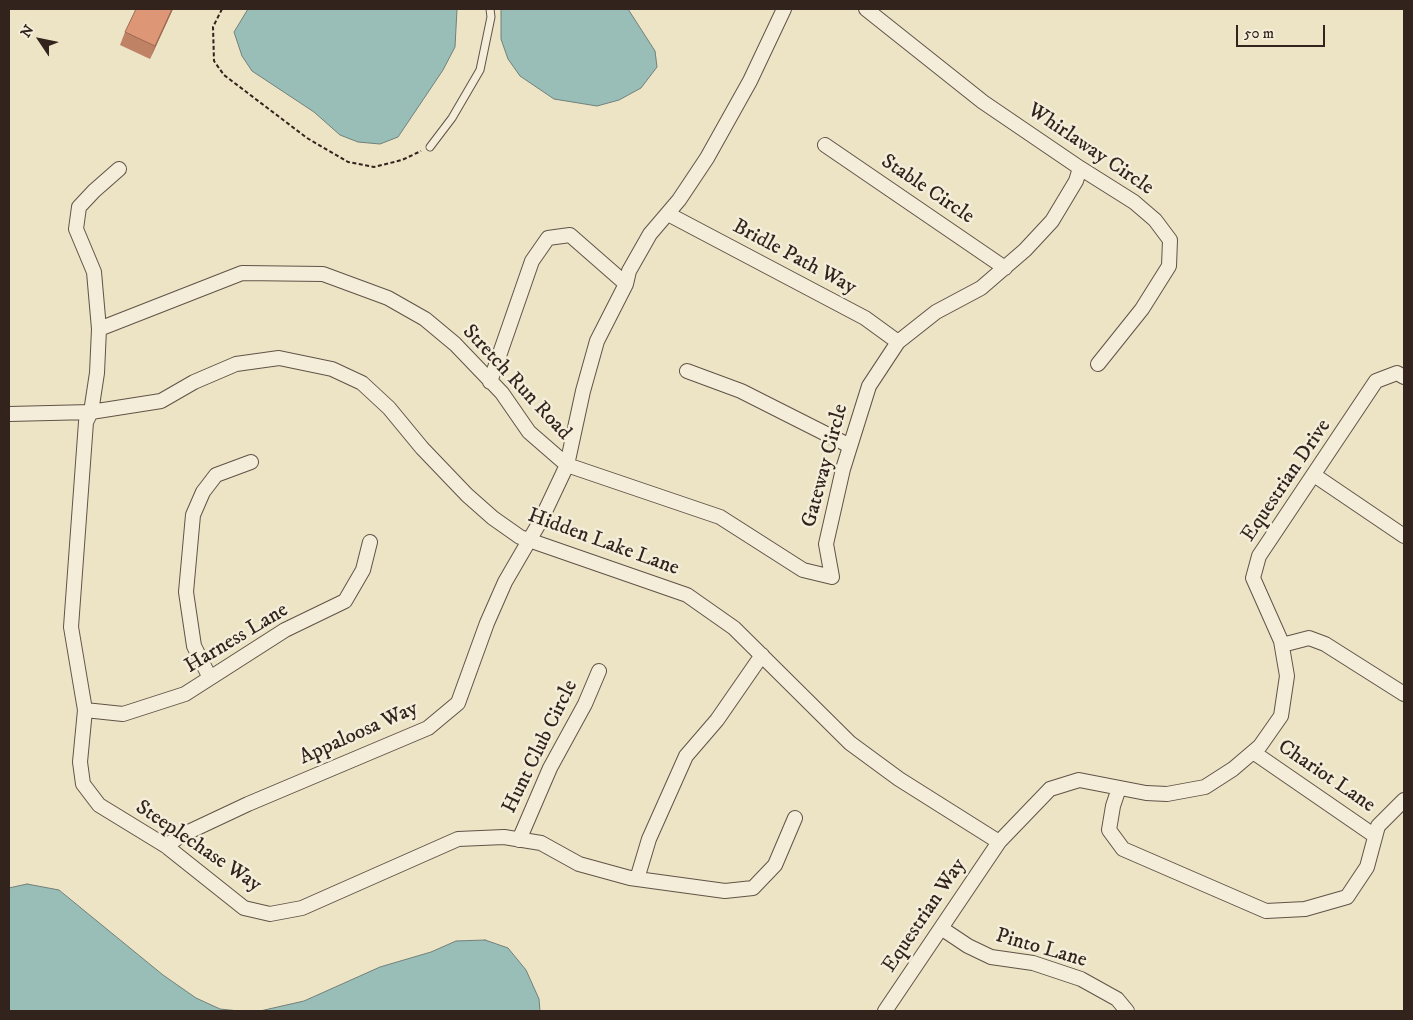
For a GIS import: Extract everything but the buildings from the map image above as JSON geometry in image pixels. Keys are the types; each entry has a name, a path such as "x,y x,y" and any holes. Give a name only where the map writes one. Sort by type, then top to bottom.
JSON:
{"street":[{"name":"Appaloosa Way","path":"166,846 182,835 248,804 428,728 458,702 487,623 505,582 530,541 567,465 583,391 597,341 626,284 638,251 668,214 707,158 732,115 784,9"},
{"name":"Whirlaway Circle","path":"866,9 983,102 1134,202 1155,220 1170,240 1169,266 1142,309 1098,364"},
{"name":"Stable Circle","path":"825,145 1005,268"},
{"name":"Gateway Circle","path":"567,465 720,517 803,570 832,577 826,544 850,446 869,386 898,342 936,312 981,288 1005,268 1052,221 1076,181 1080,168"},
{"name":"Steeplechase Way","path":"120,169 94,191 79,207 76,229 94,272 99,329 97,373 91,412 86,422 71,627 84,710 80,762 83,784 99,805 166,846 244,908 270,914 302,908 458,839 504,837 541,843 579,864 637,879 725,891 753,888 775,865 795,818"},
{"name":"Bridle Path Way","path":"668,214 865,318 898,342"},
{"path":"490,382 532,261 548,238 570,235 626,284"},
{"name":"Stretch Run Road","path":"99,329 242,273 323,274 388,298 425,319 455,344 502,393 529,432 567,465"},
{"name":"Hidden Lake Lane","path":"9,414 91,412 161,401 194,382 236,364 279,358 332,369 362,384 389,408 422,448 467,495 493,518 520,537 530,541 687,595 734,628 850,743 899,779 999,842"},
{"path":"687,371 741,391 850,446"},
{"name":"Equestrian Drive","path":"999,842 1050,789 1079,780 1119,788 1167,794 1205,786 1233,769 1260,746 1281,716 1287,676 1282,645 1253,578 1260,556 1376,381 1397,373 1404,377"},
{"path":"210,678 194,646 186,592 193,515 203,492 216,475 251,462"},
{"path":"1314,475 1404,536"},
{"name":"Harness Lane","path":"84,710 123,714 185,694 285,630 345,601 363,570 370,542"},
{"path":"1282,645 1308,638 1325,644 1404,694"},
{"path":"637,879 649,839 686,756 717,720 762,655"},
{"name":"Hunt Club Circle","path":"519,840 550,768 585,704 599,671"},
{"name":"Chariot Lane","path":"1254,752 1376,836"},
{"path":"1119,788 1113,806 1109,830 1123,849 1266,911 1305,909 1347,897 1367,867 1378,826 1404,800"},
{"name":"Equestrian Way","path":"885,1011 999,842"},
{"name":"Pinto Lane","path":"941,928 968,946 991,957 1033,963 1081,979 1117,999 1127,1011"}],"lane":[{"path":"430,147 452,118 480,70 491,17 490,9"}],"path":[{"path":"222,9 213,27 214,61 224,75 307,138 348,162 374,168 402,160 430,147"}],"water":[{"path":"248,9 457,9 455,47 443,70 398,137 380,144 358,142 340,135 314,112 252,71 242,56 234,32"},
{"path":"501,9 628,9 655,51 657,67 641,88 619,100 597,106 554,99 520,76 508,59 501,39"},
{"path":"27,884 59,890 163,975 196,998 220,1009 239,1011 9,1011 9,888"},
{"path":"485,940 508,948 526,970 539,999 540,1011 260,1011 304,1001 380,967 431,952 456,941"}]}
